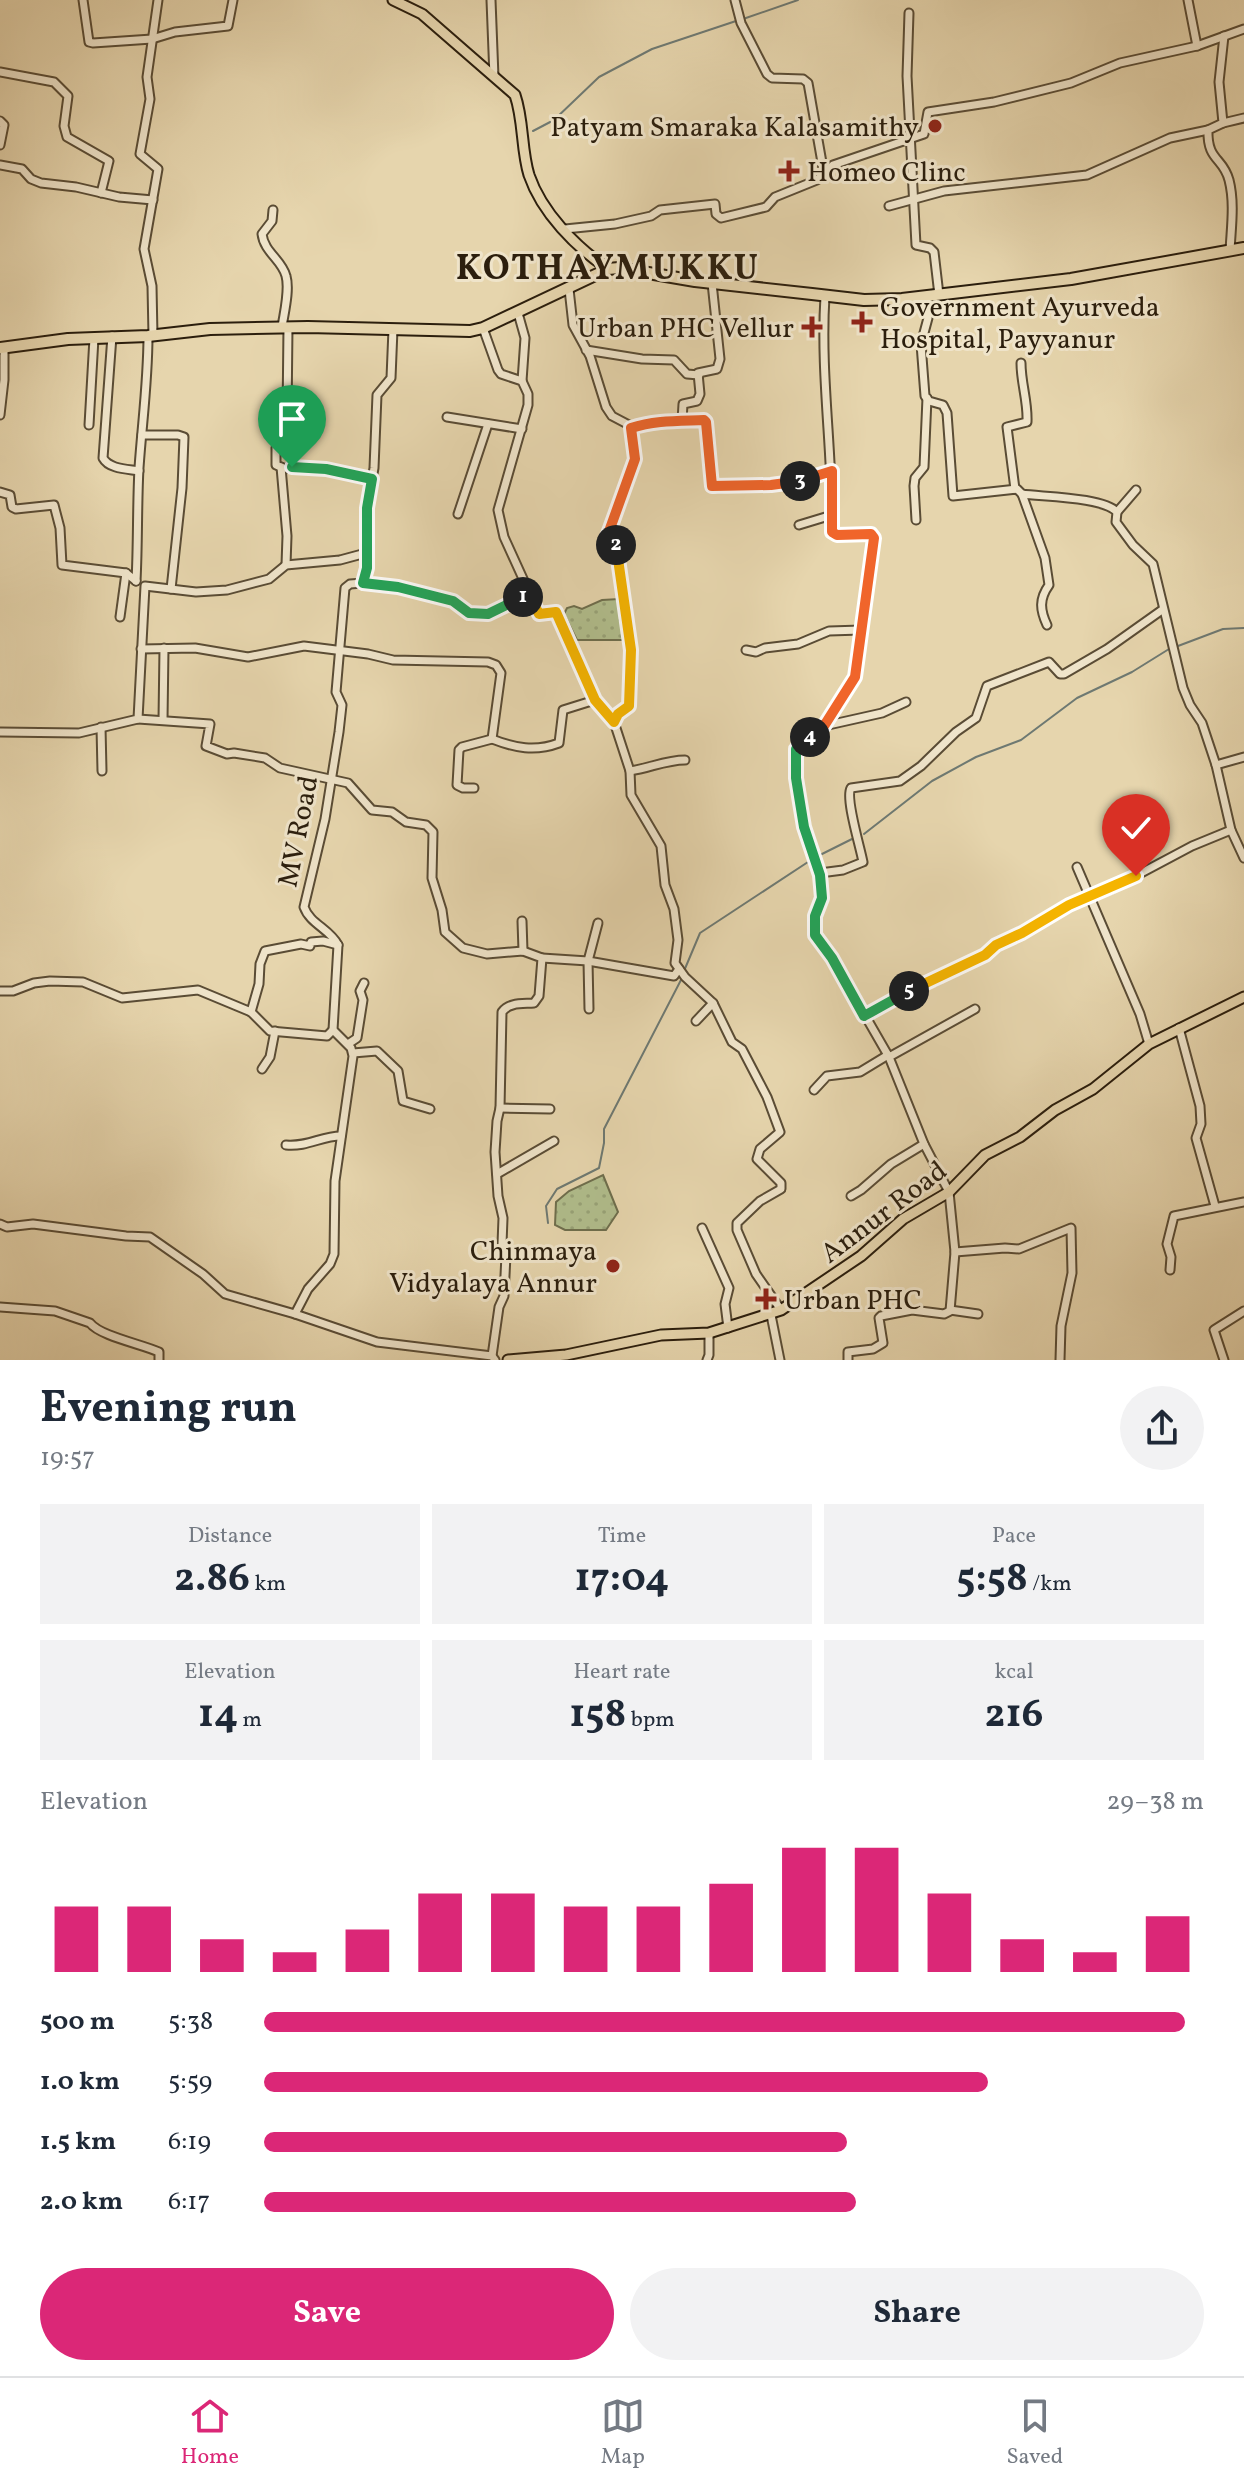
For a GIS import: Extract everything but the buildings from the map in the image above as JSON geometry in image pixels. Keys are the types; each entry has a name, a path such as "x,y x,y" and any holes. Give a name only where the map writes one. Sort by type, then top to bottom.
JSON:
{"highway":[{"path":"2,348 210,329 285,327 453,332 483,328 608,269 619,268 712,283 864,300 926,297 1071,279 1244,248"}],"main road":[{"path":"393,0 422,14 515,95 529,175 552,217 608,269"},
{"name":"Annur Road","path":"508,1360 566,1355 661,1335 709,1333 776,1313 861,1256 903,1219 949,1192 978,1161 1093,1089 1149,1044 1244,997"}],"street":[{"path":"83,0 89,42 152,39 175,32 228,26 233,0"},
{"path":"136,581 140,528 139,471 152,286 144,249 158,169 140,154 150,99 147,77 158,0"},
{"path":"491,0 494,77"},
{"path":"735,0 741,20 770,77 803,79 808,83 824,174"},
{"path":"1188,0 1197,46"},
{"path":"909,13 907,76 916,245 934,252 939,295"},
{"path":"565,229 615,224 651,216 660,210 715,204 716,214 721,218 766,207 775,197 817,180 833,165 924,134 928,112 994,102 1071,83 1120,63 1197,46 1244,29"},
{"path":"1223,123 1219,82 1224,36"},
{"path":"0,72 54,82 68,96 64,126 67,137 109,161 101,193"},
{"path":"889,206 944,191 1087,175 1170,138 1244,118"},
{"path":"0,121 4,125 0,145"},
{"path":"1208,130 1209,151 1229,177 1230,251"},
{"path":"0,165 22,169 31,179 41,183 153,200"},
{"path":"273,210 272,221 262,234 270,255 287,277 287,417 276,448 276,465 326,469 372,479"},
{"path":"682,421 683,404 697,401 700,394 698,373 717,369 720,359 712,283"},
{"path":"569,289 573,325 612,416 631,428 651,422 704,420 712,486 792,483 832,471"},
{"path":"825,296 822,348 832,471 832,532 837,535 874,536 855,677 824,726 796,749 795,755 804,827 820,873 822,898 815,916 815,935 832,958 888,1056 924,1144 949,1192 955,1252 950,1310"},
{"path":"916,520 915,478 924,467 927,398 921,344 928,318 926,297"},
{"path":"518,313 525,338 522,381 528,399 498,510 504,537 539,614 556,612 595,700 614,722 630,771 631,795 661,846 665,885 674,909 678,940 675,963 713,1003 732,1042 742,1049 767,1097 780,1132 760,1149 757,1159 781,1183 781,1189 760,1201 737,1223 737,1230 756,1274 776,1313 780,1360"},
{"path":"483,328 498,370 522,381"},
{"path":"393,329 391,378 377,395 363,583 398,587 453,601 469,613 479,614 488,614 529,594"},
{"path":"112,336 103,458 105,463 112,466 139,471"},
{"path":"89,425 94,338"},
{"path":"0,415 4,380 2,348"},
{"path":"586,350 642,359 674,360 687,374 699,375"},
{"path":"1021,363 1027,422 1007,427 1019,492 1045,558 1049,585 1041,596 1042,613 1047,625"},
{"path":"927,398 943,405 947,413 953,496 1019,492 1084,501 1112,507 1117,512"},
{"path":"447,417 522,429"},
{"path":"458,514 488,424"},
{"path":"614,722 618,714 629,706 631,650 618,547 607,538 635,459 631,428"},
{"path":"142,435 184,437 171,589"},
{"path":"281,467 287,536 286,565"},
{"path":"1136,490 1117,512 1116,522 1133,545 1153,564 1183,688 1202,723 1216,765 1231,830 1244,858"},
{"path":"0,492 10,495 12,507 16,509 54,505 60,528 62,565 126,573 145,586 196,592 227,590 269,579 286,565 340,560 366,553"},
{"path":"799,525 832,515"},
{"path":"120,617 126,573"},
{"name":"MV Road","path":"338,945 334,937 306,913 304,907 325,819 342,705 336,692 346,585 363,583"},
{"path":"138,719 145,586"},
{"path":"820,873 855,867 863,862 847,798 851,788 893,784 909,776 956,732 976,718 983,691 991,682 1049,662 1060,674 1064,674 1107,649 1162,610"},
{"path":"746,650 756,652 798,644 829,631 861,630"},
{"path":"141,649 195,648 248,657 304,646 393,660 488,662 496,665 501,673 492,739"},
{"path":"163,720 164,648"},
{"path":"474,788 457,785 459,750 462,747 492,739 525,749 559,743 563,710 595,700"},
{"path":"824,726 882,713 906,702"},
{"path":"0,732 79,733 138,719 210,724 206,746 227,754 265,758 280,768 348,783 372,810 392,812 406,822 426,825 433,832 432,878 445,932 463,948 487,954 523,951 542,958 588,961 674,976 682,973"},
{"path":"101,727 102,771"},
{"path":"1216,765 1244,757"},
{"path":"630,771 650,768 668,760 685,760"},
{"path":"864,1016 912,989 935,981 985,955 996,945 1087,897 1113,888 1192,846 1231,830"},
{"path":"1077,867 1087,897 1140,1014 1149,1044"},
{"path":"251,1012 265,951 301,944 310,946 314,921"},
{"path":"522,921 523,951"},
{"path":"589,1009 588,961 598,923"},
{"path":"0,991 13,991 50,981 83,982 122,998 198,990 251,1012 265,1028 327,1036 333,1030 338,945 311,942"},
{"path":"0,1224 7,1227 33,1224 150,1237 203,1274 225,1294 377,1342 493,1358 499,1307 504,1296 506,1255 502,1244 503,1218 496,1137 500,1108 502,1012 515,1005 534,1003 539,996 542,958"},
{"path":"348,1044 357,1038 363,1000 360,991 364,983"},
{"path":"696,1021 713,1003"},
{"path":"814,1090 827,1076 860,1072 975,1009"},
{"path":"1179,1028 1200,1106 1201,1124 1196,1138 1215,1206"},
{"path":"295,1314 308,1289 330,1264 334,1254 335,1181 353,1053 333,1030"},
{"path":"262,1069 270,1057 275,1031"},
{"path":"353,1053 377,1051 398,1071 403,1101 430,1109"},
{"path":"500,1108 550,1109"},
{"path":"286,1145 307,1145 341,1136"},
{"path":"497,1174 554,1141"},
{"path":"851,1196 891,1164 924,1144"},
{"path":"1170,1270 1171,1257 1167,1244 1174,1216 1244,1202"},
{"path":"702,1228 729,1288 725,1304 728,1328"},
{"path":"955,1252 1019,1249 1071,1228 1072,1273 1061,1326 1060,1360"},
{"path":"0,1307 66,1314 80,1322 90,1323 95,1330 104,1334 159,1352 159,1360"},
{"path":"848,1360 848,1352 873,1349 883,1343 881,1316 912,1310 978,1314"},
{"path":"1224,1360 1214,1330 1244,1311"},
{"path":"707,1360 709,1333"}],"green space":[{"path":"619,599 624,640 577,640 564,614 567,608 574,606 582,609 602,600"},
{"path":"603,1175 618,1212 606,1230 565,1230 555,1225 556,1202 569,1191"}],"waterway":[{"path":"743,19 798,0"},
{"path":"533,131 554,120 599,77 652,49 736,21"},
{"path":"1178,646 1223,629 1244,628"},
{"path":"864,834 932,781 976,757 1021,740 1077,698 1132,672 1169,649"},
{"path":"818,856 852,839"},
{"path":"684,971 700,933 811,860"},
{"path":"548,1223 546,1206 557,1189 599,1168 604,1129 682,978"}],"place":[{"name":"Patyam Smaraka Kalasamithy","path":"935,126"},
{"name":"Homeo Clinc","path":"789,171"},
{"name":"Government Ayurveda Hospital, Payyanur","path":"862,322"},
{"name":"Urban PHC Vellur","path":"812,327"},
{"name":"Chinmaya Vidyalaya Annur","path":"613,1266"},
{"name":"Urban PHC","path":"766,1299"}],"district":[{"name":"KOTHAYMUKKU","path":"608,266"}],"route":[{"path":"292,467 326,469 372,479 367,508 367,568 363,583 398,587 453,601 469,613 488,614 529,594 539,614 556,612 595,700 614,722 618,714 629,706 631,650 618,547 607,538 635,459 631,428 651,422 704,420 712,486 717,488 792,483 832,471 832,532 837,535 871,534 874,538 855,677 824,726 796,749 796,778 804,827 820,875 822,898 815,916 815,935 832,958 864,1016 912,989 935,981 985,955 996,945 1069,905 1136,876"}]}
